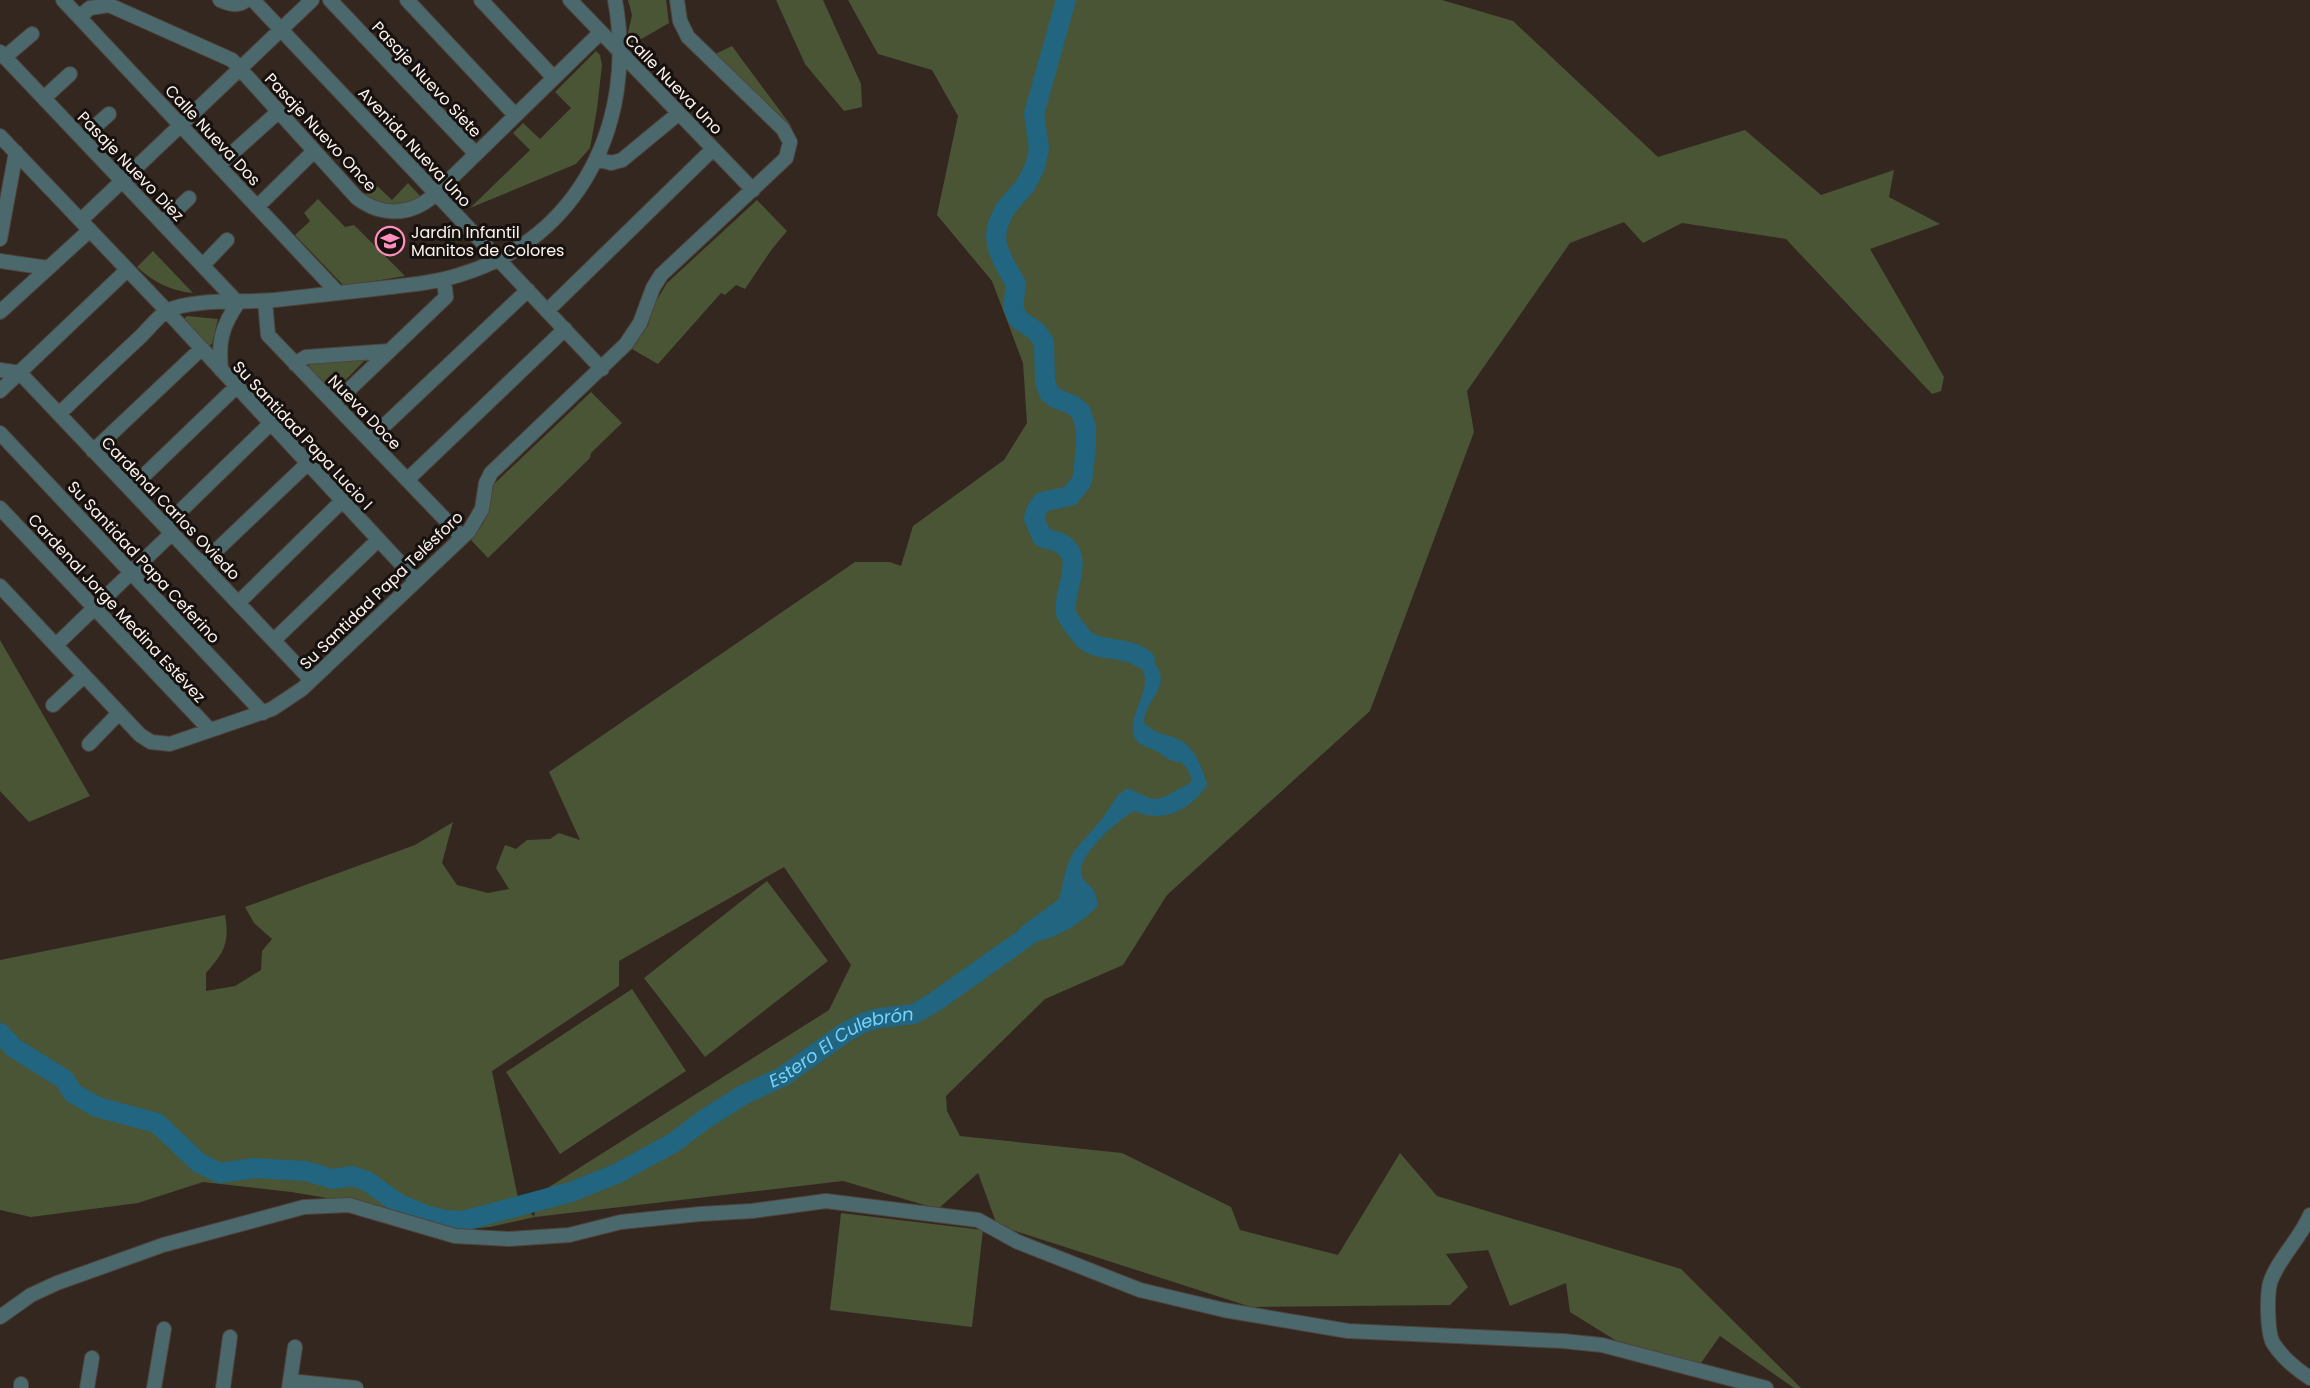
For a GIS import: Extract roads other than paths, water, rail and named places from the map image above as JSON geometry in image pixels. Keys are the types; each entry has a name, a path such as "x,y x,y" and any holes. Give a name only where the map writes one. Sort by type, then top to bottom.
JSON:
{"street":[{"name":"Calle Nueva Dos","path":"63,0 338,293"},
{"path":"220,0 232,4 246,0"},
{"name":"Avenida Nueva Uno","path":"253,0 602,369"},
{"path":"0,312 48,268 122,181 312,0"},
{"name":"Pasaje Nuevo Siete","path":"330,0 476,154"},
{"path":"407,0 515,115"},
{"path":"480,0 554,78"},
{"name":"Calle Nueva Uno","path":"570,0 753,190"},
{"path":"59,414 167,311 196,303 265,301 444,279 472,271 499,259 525,243 549,223 576,193 597,159 615,107 621,52 615,0"},
{"name":"Su Santidad Papa Telésforo","path":"119,713 140,735 151,742 164,744 263,713 292,697 462,537 479,517 486,483 491,473 602,369 634,334 661,275 786,158 790,148 783,129 694,45 683,28 676,0"},
{"name":"Pasaje Nuevo Once","path":"79,17 90,8 109,5 232,60 357,198 378,209 396,212 413,208 436,193 601,32"},
{"path":"3,55 32,34"},
{"name":"Pasaje Nuevo Diez","path":"3,55 238,303"},
{"path":"44,98 70,74"},
{"path":"219,165 278,112"},
{"path":"597,159 611,163 622,160 679,113"},
{"path":"82,138 109,114"},
{"name":"Su Santidad Papa Lucio I","path":"0,136 167,311 416,580"},
{"path":"547,311 713,149"},
{"path":"0,239 16,152"},
{"path":"257,207 313,152"},
{"path":"163,223 189,198"},
{"path":"202,265 227,240"},
{"path":"0,261 48,268"},
{"path":"0,391 127,270"},
{"path":"334,404 446,297 444,279"},
{"path":"369,440 528,290"},
{"name":"Nueva Doce","path":"265,301 268,335 462,537"},
{"path":"221,370 219,351 222,333 238,303"},
{"path":"407,480 565,329"},
{"path":"93,451 201,349"},
{"path":"295,364 306,357 389,351"},
{"path":"0,370 20,373"},
{"name":"Cardenal Carlos Oviedo","path":"20,373 311,680"},
{"path":"130,489 236,387"},
{"path":"56,645 131,573 169,529 270,424"},
{"name":"Su Santidad Papa Ceferino","path":"0,433 263,713"},
{"path":"202,564 307,464"},
{"path":"238,603 342,501"},
{"name":"Cardenal Jorge Medina Estévez","path":"0,508 210,730"},
{"path":"274,640 378,540"},
{"path":"0,586 119,713 89,744"},
{"path":"53,705 84,676"},
{"path":"0,1317 31,1295 120,1260 163,1245 304,1207 349,1205 454,1236 509,1239 569,1235 621,1222 752,1211 826,1201 978,1220 1018,1242 1140,1290 1224,1310 1348,1331 1563,1341 1602,1345 1766,1388"},
{"path":"2310,1215 2305,1228 2270,1282 2268,1310 2272,1341 2296,1369 2310,1378"},
{"path":"154,1388 164,1329"},
{"path":"223,1388 230,1337"},
{"path":"295,1347 290,1384 356,1388"},
{"path":"87,1388 92,1358"}],"water":[{"path":"1124,645 1143,653 1159,670 1160,685 1145,714 1144,723 1155,731 1180,740 1192,750 1203,770 1207,785 1193,801 1176,812 1156,816 1135,811 1119,821 1093,847 1082,865 1082,876 1093,890 1098,906 1081,921 1053,937 1020,945 1015,936 1021,927 1059,899 1067,866 1074,851 1102,819 1118,795 1128,788 1150,798 1160,798 1192,780 1187,768 1181,762 1170,760 1136,740 1133,734 1134,720 1145,679 1138,659 1122,654 1121,649"}],"waterway":[{"name":"Estero El Culebrón","path":"1066,0 1034,114 1039,148 1035,167 1025,186 1005,209 998,224 997,246 1016,284 1013,307 1018,319 1036,331 1044,342 1045,381 1049,393 1073,405 1081,412 1086,428 1082,481 1070,496 1042,502 1034,518 1042,537 1060,543 1068,549 1072,557 1073,566 1066,613 1089,643 1129,652 1145,660"},
{"name":"Estero El Culebrón","path":"0,1033 14,1048 64,1079 73,1093 97,1107 157,1123 199,1163 220,1173 254,1168 306,1171 333,1179 352,1176 367,1181 399,1204 425,1215 445,1220 463,1221 571,1192 616,1174 673,1143 743,1095 782,1077 846,1032 865,1022 880,1018 914,1014 1039,928"}],"place":[{"name":"Jardín Infantil Manitos de Colores","path":"390,241"}]}
